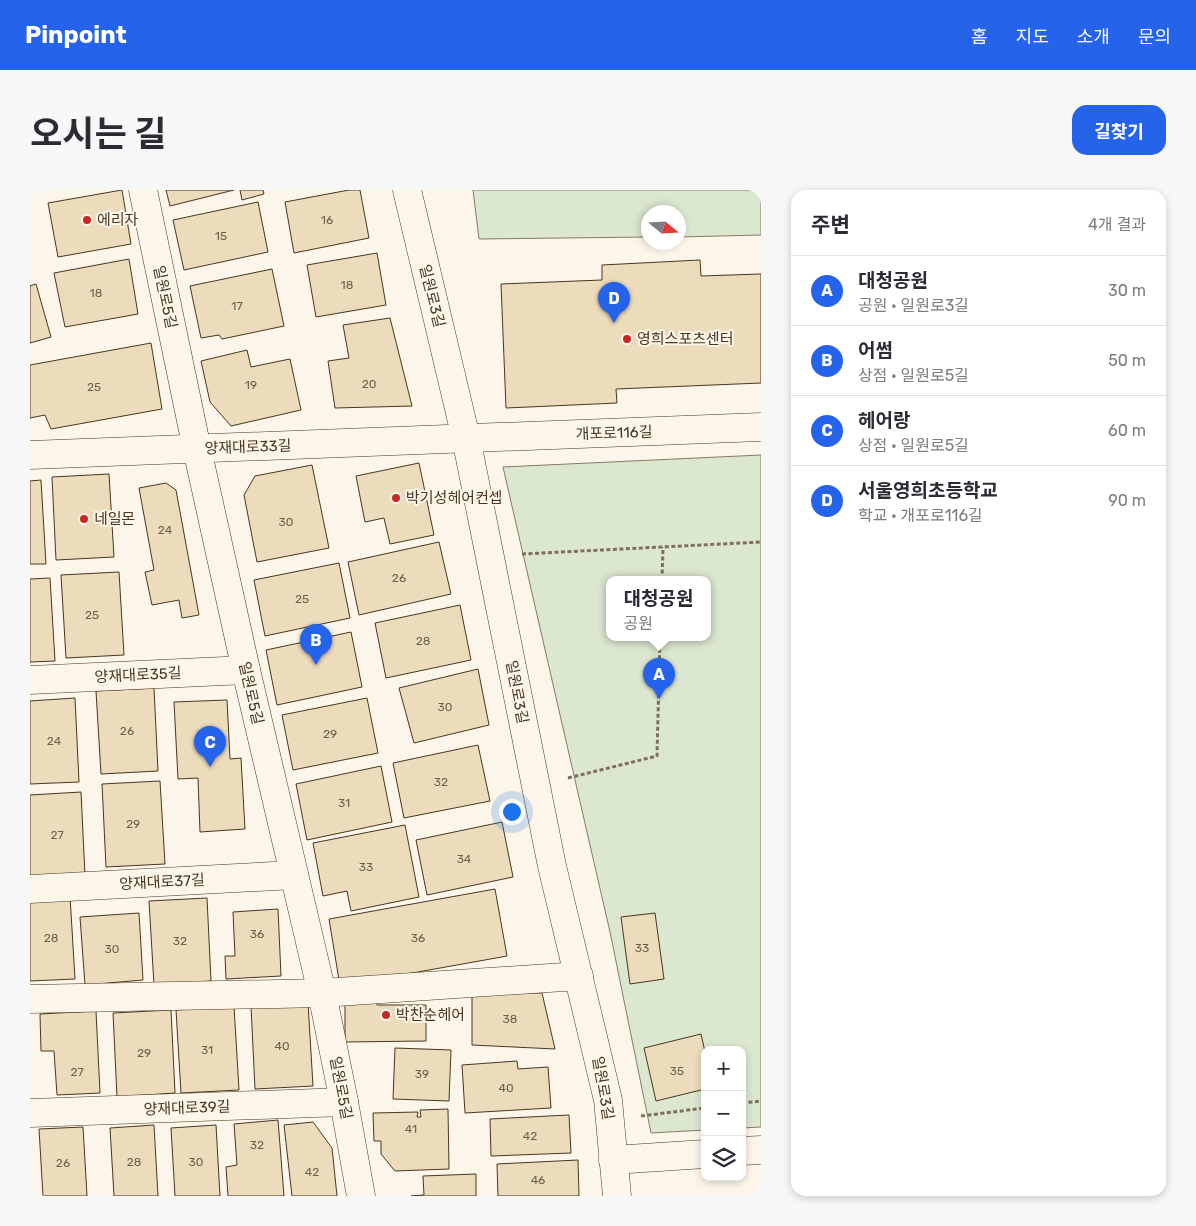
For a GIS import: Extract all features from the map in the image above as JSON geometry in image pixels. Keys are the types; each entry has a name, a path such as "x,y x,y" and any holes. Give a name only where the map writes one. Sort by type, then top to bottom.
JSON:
{"street":[{"name":"일원로5길","path":"143,190 197,449 246,670 322,993 361,1196"},
{"name":"일원로3길","path":"407,190 466,438 552,866 608,1100 617,1196"},
{"name":"개포로116길","path":"466,438 761,427"},
{"name":"양재대로33길","path":"30,455 466,438"},
{"name":"양재대로35길","path":"30,680 246,670"},
{"name":"양재대로37길","path":"30,889 294,875"},
{"path":"30,999 322,993 578,976"},
{"name":"양재대로39길","path":"30,1113 344,1102"},
{"path":"746,1151 761,1150"},
{"path":"613,1160 701,1154"}],"path":[{"path":"517,554 761,542"},
{"path":"662,576 663,547"},
{"path":"567,778 657,756 660,641"},
{"path":"746,1103 761,1101"},
{"path":"639,1116 701,1108"}],"green space":[{"path":"473,190 761,190 761,235 686,237 686,205 641,205 641,237 479,239"},
{"path":"761,455 761,1127 746,1128 746,1046 701,1046 701,1130 651,1133 610,932 503,467"}],"building":[{"path":"122,190 131,244 58,257 48,203"},
{"path":"166,190 234,190 170,206"},
{"path":"240,190 263,190 264,194 242,200"},
{"path":"349,190 360,190 369,238 294,253 285,202"},
{"path":"258,202 268,252 184,270 173,220"},
{"path":"377,253 386,305 316,317 307,265"},
{"path":"129,259 138,314 65,327 54,273"},
{"path":"700,260 701,276 761,274 761,383 616,389 617,403 506,408 501,284 602,280 602,265"},
{"path":"272,269 284,326 222,339 219,335 201,338 190,286"},
{"path":"36,284 51,337 30,343 30,286"},
{"path":"390,318 412,406 335,408 328,361 349,358 343,325"},
{"path":"151,343 162,409 51,429 45,415 30,418 30,365"},
{"path":"247,350 251,367 290,359 301,410 231,426 210,402 201,361"},
{"path":"419,463 434,535 390,544 384,518 365,522 356,476"},
{"path":"312,465 329,548 257,562 244,495 255,476"},
{"path":"109,474 114,557 56,560 52,477"},
{"path":"41,480 46,564 30,564 30,481"},
{"path":"166,483 176,490 199,615 182,618 179,600 152,605 145,572 154,570 139,488"},
{"path":"439,542 451,594 359,615 348,562"},
{"path":"339,563 350,618 265,636 254,580"},
{"path":"119,572 124,655 66,658 61,575"},
{"path":"50,578 55,661 30,662 30,579"},
{"path":"460,605 471,660 386,678 375,623"},
{"path":"351,632 362,687 277,705 266,650"},
{"path":"478,669 489,725 414,743 399,688"},
{"path":"154,688 158,771 101,774 96,691"},
{"path":"75,698 79,782 30,784 30,701"},
{"path":"367,698 378,753 293,770 282,715"},
{"path":"227,700 230,759 241,758 245,829 200,832 198,778 178,779 174,702"},
{"path":"478,745 490,801 404,818 393,763"},
{"path":"381,766 392,822 307,840 296,784"},
{"path":"160,781 165,864 106,867 102,784"},
{"path":"81,792 85,875 30,878 30,795"},
{"path":"502,822 513,877 427,895 416,840"},
{"path":"405,825 419,897 351,911 347,891 323,896 313,843"},
{"path":"495,889 507,956 340,986 329,919"},
{"path":"70,896 75,979 30,981 30,898"},
{"path":"207,898 211,981 154,985 149,901"},
{"path":"278,909 281,976 226,979 225,956 235,956 233,912"},
{"path":"139,913 143,980 85,985 80,917"},
{"path":"655,913 664,979 630,984 621,917"},
{"path":"472,992 542,993 555,1049 472,1045"},
{"path":"345,999 375,999 377,1005 426,1005 426,1041 345,1042"},
{"path":"308,1003 313,1086 255,1089 251,1006"},
{"path":"234,1006 239,1090 181,1093 176,1010"},
{"path":"171,1010 175,1093 117,1097 113,1013"},
{"path":"96,1011 100,1093 57,1095 54,1051 41,1051 40,1014"},
{"path":"701,1034 704,1046 701,1046 701,1090 656,1101 644,1048"},
{"path":"395,1048 451,1050 449,1101 393,1099"},
{"path":"517,1061 518,1069 548,1067 551,1108 465,1113 462,1065"},
{"path":"448,1109 449,1169 395,1171 381,1154 381,1141 374,1141 373,1113 418,1112 417,1117 421,1117 420,1110"},
{"path":"569,1115 571,1153 491,1156 490,1119"},
{"path":"278,1120 284,1196 228,1196 226,1167 237,1165 234,1124"},
{"path":"313,1122 332,1148 337,1196 292,1196 284,1125"},
{"path":"154,1125 158,1196 114,1196 110,1128"},
{"path":"216,1125 220,1196 175,1196 171,1128"},
{"path":"83,1127 87,1196 43,1196 39,1129"},
{"path":"578,1160 579,1196 498,1196 497,1164"},
{"path":"476,1174 476,1196 411,1196 424,1195 423,1176"}],"place":[{"name":"에리자","path":"87,220"},
{"name":"서울영희초등학교","path":"614,323"},
{"name":"영희스포츠센터","path":"627,339"},
{"name":"박기성헤어컨셉","path":"396,498"},
{"name":"네일몬","path":"84,519"},
{"name":"어썸","path":"316,665"},
{"name":"대청공원","path":"659,699"},
{"name":"헤어랑","path":"210,767"},
{"name":"박찬순헤어","path":"386,1015"}]}
